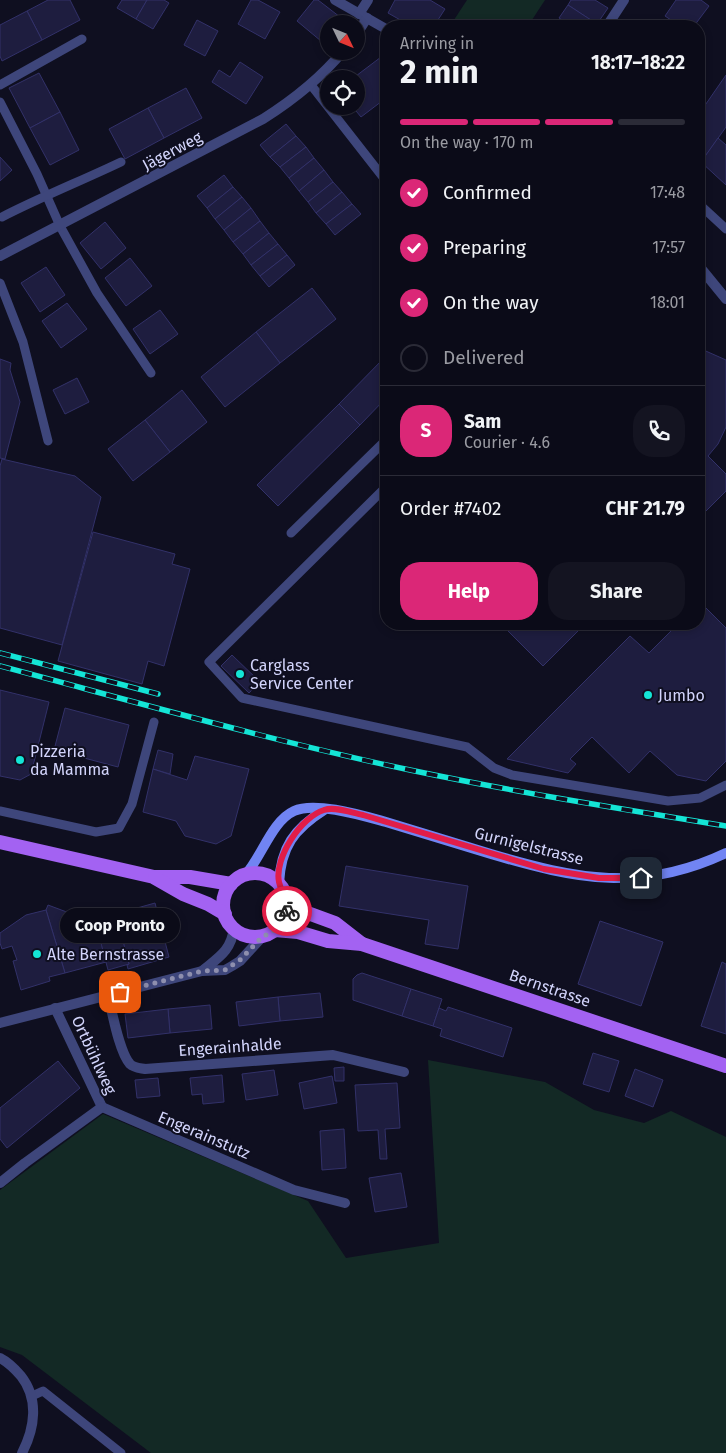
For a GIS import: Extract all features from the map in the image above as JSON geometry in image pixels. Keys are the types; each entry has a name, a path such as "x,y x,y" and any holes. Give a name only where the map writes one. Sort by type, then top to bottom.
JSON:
{"main road":[{"name":"Gurnigelstrasse","path":"246,874 286,816 294,811 310,808 340,810 363,815 544,869 599,878 641,878 671,873 703,863 726,853"},
{"path":"279,883 281,860 289,842 310,819 324,810"},
{"path":"0,842 154,878 190,877 231,884"},
{"path":"246,874 266,874 279,883 288,904 285,917 275,930 262,937 248,936 234,928 225,914 223,900 231,884 237,878 246,874"},
{"path":"154,878 225,914"},
{"name":"Bernstrasse","path":"287,899 305,912 336,923 362,944"},
{"name":"Bernstrasse","path":"275,930 298,932 328,941 362,944 726,1066"}],"street":[{"path":"335,0 361,15"},
{"path":"363,15 368,0"},
{"path":"611,20 624,0"},
{"path":"365,17 380,26"},
{"name":"Jägerweg","path":"0,255 60,226 263,119 311,85 335,60"},
{"path":"705,273 726,299"},
{"path":"202,971 228,948 233,937 234,928"},
{"path":"0,1023 202,971 225,970 240,960 262,937"},
{"name":"Engerainhalde","path":"108,995 122,1048 130,1064 136,1068 145,1069 333,1055 404,1072"},
{"name":"Ortbühlweg","path":"0,1183 102,1107 55,1008"},
{"name":"Engerainstutz","path":"102,1107 294,1190 345,1203"},
{"path":"0,1358 16,1370 25,1381 32,1396 33,1417 30,1432 22,1453"}],"lane":[{"path":"0,85 82,39"},
{"path":"311,85 380,173"},
{"path":"0,102 47,195 60,226 97,293 150,373"},
{"path":"2,217 121,162"},
{"path":"705,210 726,229"},
{"path":"0,283 24,342 48,441"},
{"path":"291,533 380,446"},
{"path":"380,492 209,662 242,698 467,748 494,768 532,779 668,802 700,798 726,785"},
{"path":"0,811 96,832 119,828 132,804 154,722"},
{"path":"32,1396 43,1391 121,1453"}],"green space":[{"path":"467,0 545,0 532,20 454,20"},
{"path":"428,1060 545,1082 594,1110 644,1123 671,1111 726,1137 726,1453 151,1453 22,1355 0,1347 0,1190 103,1114 308,1201 346,1258 439,1243"}],"building":[{"path":"48,0 70,0 80,20 42,40 27,11"},
{"path":"122,0 147,0 136,19 117,8"},
{"path":"147,0 164,0 169,3 153,29 136,19"},
{"path":"251,0 258,0 280,12 265,39 238,24"},
{"path":"314,0 318,0 337,15 320,15 320,40 297,21"},
{"path":"395,0 430,0 445,9 438,20 400,20 388,13"},
{"path":"571,0 595,0 608,8 600,20 591,20 568,5"},
{"path":"676,0 701,0 709,6 698,20 671,20 665,16"},
{"path":"568,5 591,20 562,20 559,18"},
{"path":"27,11 42,40 2,61 0,56 0,25"},
{"path":"197,20 218,31 205,56 184,45"},
{"path":"380,58 380,103 365,114 364,70"},
{"path":"240,62 263,77 246,104 212,82 219,70 230,77"},
{"path":"39,73 60,112 30,128 9,88"},
{"path":"726,75 726,127 705,157 705,105"},
{"path":"186,88 202,118 164,138 148,108"},
{"path":"148,108 164,138 125,159 109,129"},
{"path":"60,112 79,150 50,165 30,128"},
{"path":"286,124 296,136 270,157 260,145"},
{"path":"296,136 306,147 280,167 270,157"},
{"path":"718,138 726,145 726,185 705,166 705,156"},
{"path":"306,147 314,158 289,178 280,167"},
{"path":"0,157 12,170 0,181"},
{"path":"314,158 324,170 299,191 289,178"},
{"path":"324,170 333,182 308,202 299,191"},
{"path":"224,175 233,187 207,208 197,196"},
{"path":"333,182 342,192 316,213 308,202"},
{"path":"233,187 242,197 215,219 207,208"},
{"path":"342,192 352,204 326,224 316,213"},
{"path":"242,197 251,208 224,230 215,219"},
{"path":"352,204 361,214 335,235 326,224"},
{"path":"251,208 260,221 233,242 224,230"},
{"path":"260,221 269,233 243,254 233,242"},
{"path":"105,222 126,248 101,269 80,243"},
{"path":"269,233 278,244 251,265 243,254"},
{"path":"278,244 287,255 260,276 251,265"},
{"path":"287,255 295,265 269,287 260,276"},
{"path":"130,258 152,286 126,306 105,278"},
{"path":"46,267 65,295 40,312 21,283"},
{"path":"312,288 336,319 280,363 256,332"},
{"path":"67,303 87,329 61,348 42,321"},
{"path":"160,310 178,334 150,354 133,329"},
{"path":"256,332 280,363 225,407 201,377"},
{"path":"705,351 726,360 726,427 718,444 708,456 726,474 726,491 705,512"},
{"path":"0,359 11,363 10,370 20,402 5,459 0,458"},
{"path":"380,362 380,404 360,425 339,404"},
{"path":"77,378 89,402 65,414 53,390"},
{"path":"182,390 207,422 170,452 145,420"},
{"path":"339,404 360,425 278,506 257,485"},
{"path":"145,420 170,452 133,481 108,449"},
{"path":"2,459 75,476 101,497 62,645 0,628 0,466"},
{"path":"93,532 175,554 172,564 190,569 164,666 148,661 142,684 58,661"},
{"name":"Jumbo","path":"705,607 726,628 726,761 706,781 677,775 650,751 629,773 592,737 570,759 576,764 568,773 507,759 630,636 649,653 672,630 705,630"},
{"path":"507,630 579,630 543,666"},
{"name":"Carglass Service Center","path":"232,655 260,682 249,693 221,666"},
{"path":"0,690 49,702 31,774 20,780 0,776"},
{"path":"65,708 129,725 118,767 54,750"},
{"path":"158,750 173,754 170,774 153,769"},
{"path":"195,756 249,769 231,836 216,844 185,836 176,821 143,812 153,769 187,780"},
{"path":"346,866 468,886 458,949 425,944 429,920 339,906"},
{"path":"155,903 169,957 128,969 127,965 129,964 118,922 132,918 130,910"},
{"path":"48,905 96,923 106,962 65,973 46,910"},
{"name":"Alte Bernstrasse","path":"46,910 65,973 49,977 50,981 21,990 13,961 17,960 12,946 2,949 0,933 26,915"},
{"path":"115,911 129,964 108,970 94,916"},
{"path":"600,921 663,942 641,1006 578,984"},
{"path":"722,962 726,964 726,1034 701,1026"},
{"path":"362,973 411,989 402,1016 353,1000 353,979"},
{"path":"411,989 442,999 433,1026 402,1016"},
{"path":"320,993 323,1017 280,1021 278,997"},
{"path":"278,997 280,1021 239,1026 236,1002"},
{"path":"210,1005 212,1029 170,1033 168,1009"},
{"path":"448,1007 512,1028 503,1057 440,1036 442,1029 433,1026 439,1008 446,1011"},
{"path":"168,1009 170,1033 128,1038 125,1014"},
{"path":"593,1053 619,1061 609,1092 583,1084"},
{"path":"58,1061 80,1088 7,1148 0,1139 0,1108"},
{"path":"344,1067 344,1081 335,1081 334,1068"},
{"path":"635,1069 663,1080 653,1107 625,1096"},
{"path":"274,1070 278,1095 246,1100 242,1074"},
{"path":"222,1075 224,1102 203,1104 202,1094 192,1095 190,1078"},
{"path":"332,1076 337,1103 304,1109 299,1083"},
{"path":"158,1078 160,1096 137,1098 135,1080"},
{"path":"397,1083 400,1128 385,1129 387,1159 380,1159 378,1130 358,1131 355,1085"},
{"path":"344,1129 346,1168 322,1170 320,1131"},
{"path":"401,1173 407,1207 375,1212 369,1178"}],"railway":[{"path":"0,653 158,694"},
{"path":"0,666 204,721 358,759 528,793 726,826"}],"way so far":[{"path":"120,992 202,971 225,970 240,960 262,937 275,930 281,924 287,911"}],"place":[{"name":"Carglass Service Center","path":"240,674"},
{"name":"Jumbo","path":"648,695"},
{"name":"Pizzeria da Mamma","path":"20,760"},
{"name":"Alte Bernstrasse","path":"37,954"},
{"name":"Coop Pronto","path":"120,992"}],"route":[{"path":"287,911 287,899 279,883 279,871 283,852 296,833 310,819 324,810 331,809 363,815 544,869 599,878 641,878"}]}
